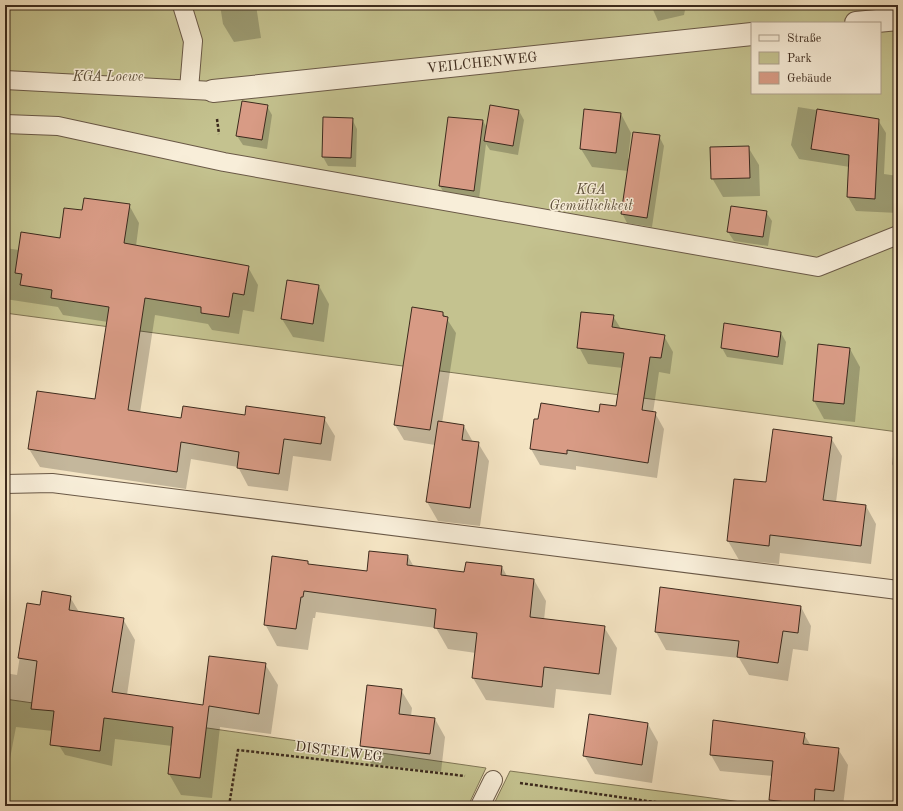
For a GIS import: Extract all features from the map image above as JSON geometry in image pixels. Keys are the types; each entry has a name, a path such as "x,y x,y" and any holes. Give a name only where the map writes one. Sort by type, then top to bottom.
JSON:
{"street":[{"path":"866,22 898,19"},
{"name":"VEILCHENWEG","path":"213,91 751,34"}],"lane":[{"path":"182,5 193,41 189,89"},
{"path":"5,80 213,91"},
{"path":"5,124 58,126 224,162 818,267 898,235"},
{"path":"5,484 52,483 898,590"},
{"path":"480,806 493,780"}],"path":[{"path":"213,91 224,162"},
{"name":"DISTELWEG","path":"229,806 238,750 493,780"},
{"path":"493,780 683,806"}],"green space":[{"name":"KGA Gemütlichkeit","path":"5,5 898,5 898,432 5,313"},
{"path":"5,699 486,768 468,806 5,806"},
{"path":"510,771 771,806 493,806"}],"building":[{"path":"242,101 268,105 262,140 236,136"},
{"path":"490,105 519,110 513,146 484,141"},
{"path":"584,109 621,113 616,153 580,149"},
{"path":"817,109 879,119 875,199 847,197 849,155 811,149"},
{"path":"323,117 353,118 351,158 322,157"},
{"path":"448,117 483,120 474,191 439,186"},
{"path":"633,132 660,135 647,218 621,214"},
{"path":"749,146 750,178 711,179 710,147"},
{"path":"84,198 130,204 124,243 249,266 244,295 233,293 229,317 201,313 201,307 145,298 128,410 181,418 183,406 245,415 246,406 325,417 321,444 284,439 279,474 237,468 239,452 181,442 177,472 28,449 37,391 95,399 109,307 51,298 52,290 20,285 22,274 15,273 21,232 60,238 64,208 82,210"},
{"path":"731,206 767,211 763,237 727,232"},
{"path":"287,280 319,285 313,324 281,319"},
{"path":"412,307 443,312 443,316 448,317 430,430 394,425"},
{"path":"581,312 614,315 612,327 665,335 661,358 650,357 642,410 656,412 648,463 567,450 567,454 530,449 534,419 538,419 541,403 599,412 600,404 616,406 624,353 577,348"},
{"path":"724,323 781,332 778,357 721,348"},
{"path":"818,344 850,348 844,404 813,401"},
{"path":"438,421 464,425 462,440 479,442 470,508 426,502"},
{"path":"773,429 832,437 823,500 866,505 861,546 770,535 769,546 727,541 734,479 766,482"},
{"path":"369,551 408,555 407,565 464,572 466,562 502,566 501,575 534,579 530,617 605,626 599,674 544,667 542,687 472,678 477,633 434,628 436,609 304,591 303,597 301,597 296,629 264,625 272,556 308,561 308,564 367,571"},
{"path":"660,587 801,606 798,633 783,631 778,663 737,657 739,641 655,632"},
{"path":"42,591 71,596 69,610 124,618 112,692 203,705 209,656 266,663 259,714 209,706 200,778 168,774 173,727 104,718 100,751 50,745 54,711 31,709 37,661 18,658 27,603 40,605"},
{"path":"367,685 402,689 399,714 435,718 430,754 360,746"},
{"path":"589,714 648,723 642,765 583,756"},
{"path":"713,720 805,733 803,744 839,748 834,791 815,789 814,805 769,800 773,761 710,755"}],"park label":[{"name":"KGA Loewe","path":"108,76"}]}
